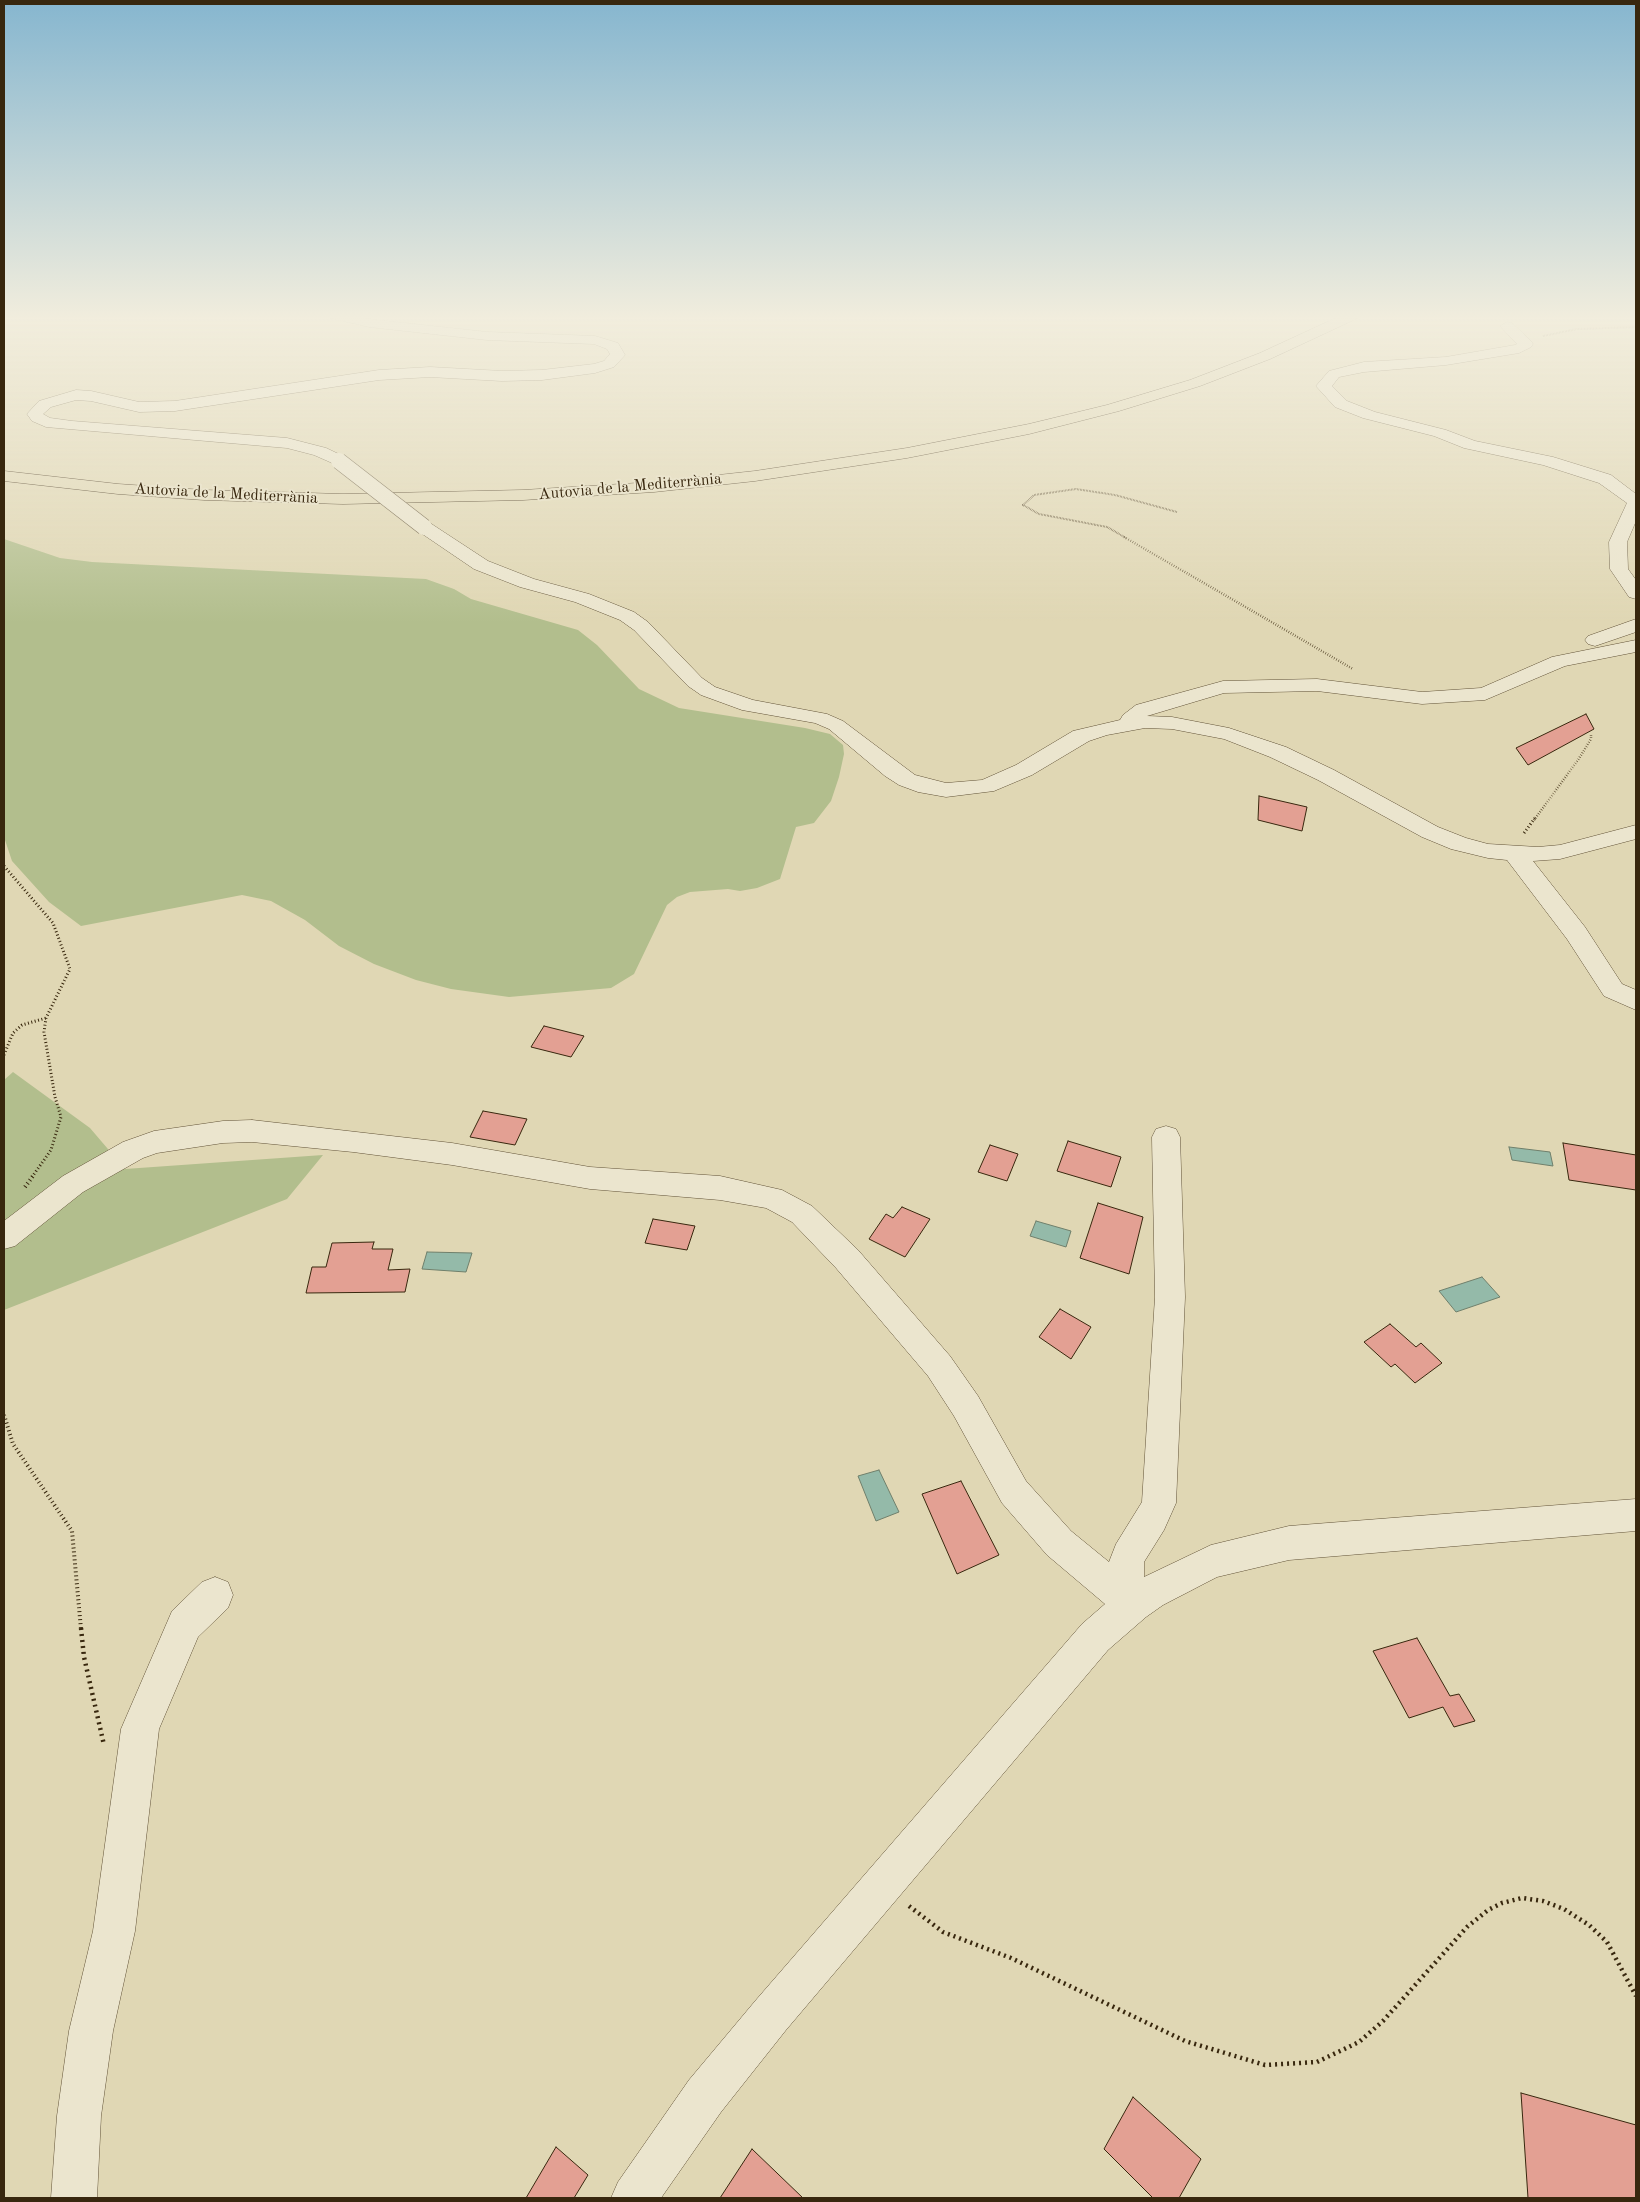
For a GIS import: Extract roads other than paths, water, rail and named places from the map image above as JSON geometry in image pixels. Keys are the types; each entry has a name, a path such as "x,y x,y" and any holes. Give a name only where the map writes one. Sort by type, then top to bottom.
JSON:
{"highway":[{"name":"Autovia de la Mediterrània","path":"4,462 160,478 324,485 453,484 574,480 784,460 941,434 1017,418"},
{"name":"Autovia de la Mediterrània","path":"4,476 118,489 204,495 343,499 523,496 654,487 756,476 907,453 1029,429 1073,418"}],"street":[{"path":"38,418 46,422 72,426 280,442 320,451 339,461 424,527 481,565 527,583 582,598 627,616 641,626 695,682 708,691 749,706 820,718 836,724 893,771 907,780 926,787 946,790 966,789 1004,780 1081,736 1123,724 1145,722 1172,723 1201,727 1237,736 1278,752 1326,775 1430,832 1460,844 1488,851 1515,854 1560,852 1636,832"},
{"path":"1380,418 1440,433 1470,445 1547,461 1605,479 1636,502 1618,542 1619,569 1636,593"},
{"path":"1559,661 1564,647 1605,638 1636,625"},
{"path":"1123,724 1143,709 1223,687 1317,686 1422,698 1485,694 1559,661 1636,646"},
{"path":"1515,854 1576,933 1613,990 1636,1002"},
{"path":"4,1237 73,1184 133,1150 154,1142 223,1132 252,1132 353,1141 452,1154 590,1178 720,1188 772,1198 802,1214 847,1258 939,1366 966,1406 1014,1492 1059,1543 1133,1604"},
{"path":"1133,1604 1124,1570 1128,1556 1152,1518 1159,1503 1170,1297 1166,1137"},
{"path":"634,2198 705,2096 771,2015 1095,1637 1133,1604 1150,1593 1211,1562 1257,1549 1289,1543 1636,1515"},
{"path":"74,2198 79,2116 91,2031 114,1931 140,1729 185,1624 215,1595"}]}
